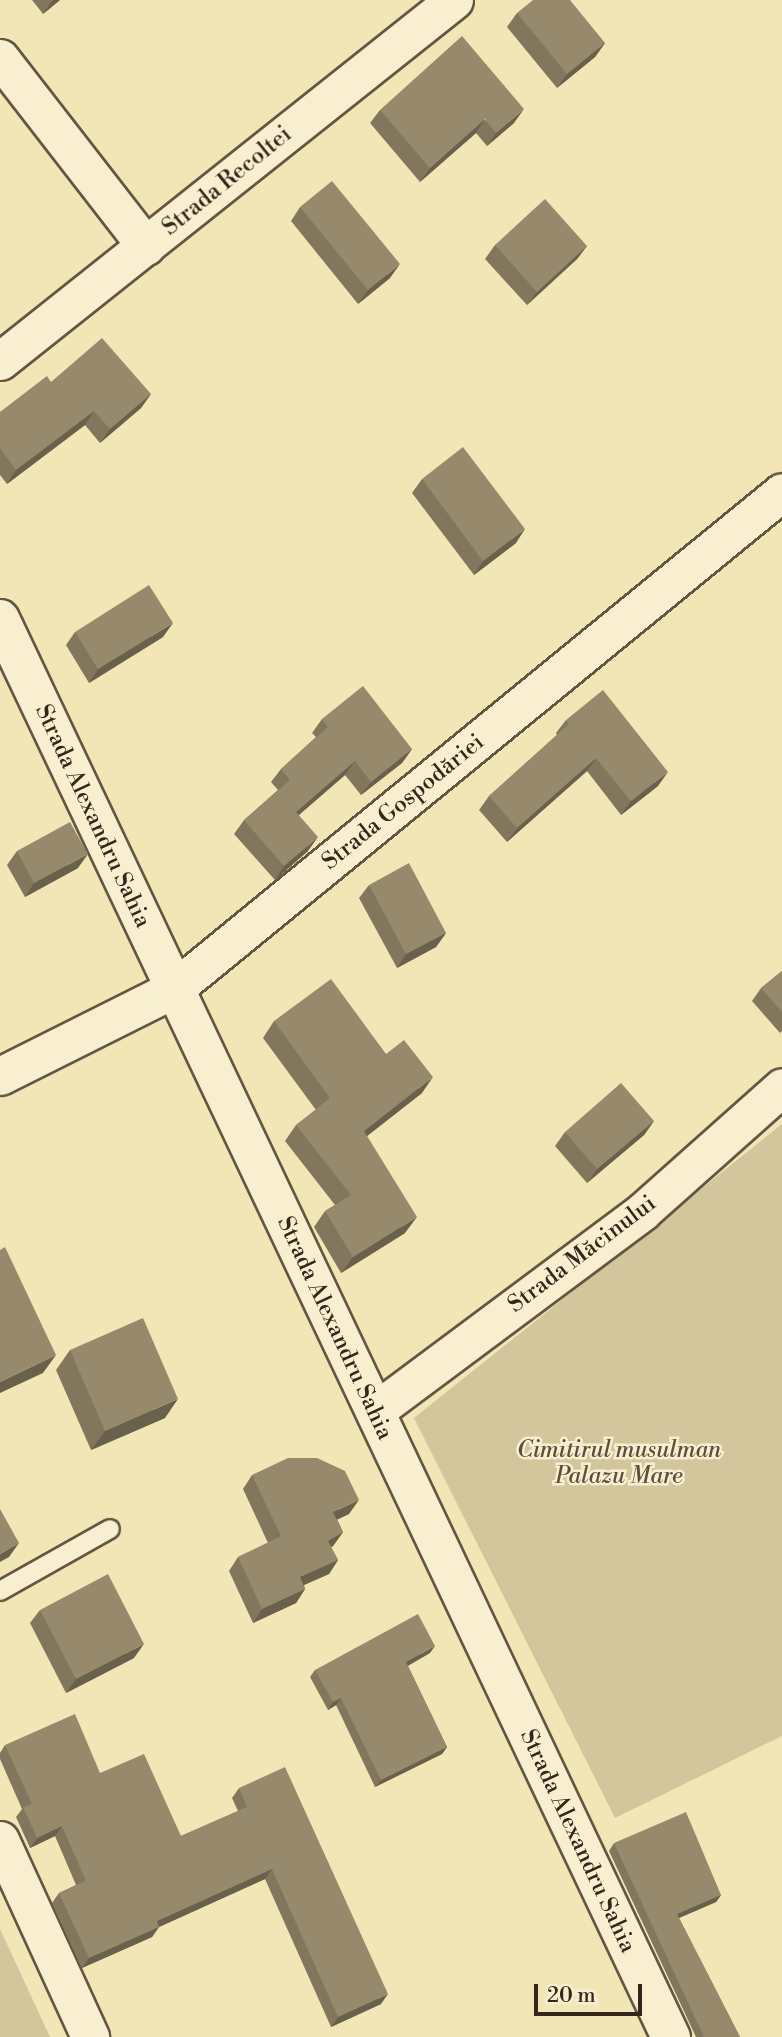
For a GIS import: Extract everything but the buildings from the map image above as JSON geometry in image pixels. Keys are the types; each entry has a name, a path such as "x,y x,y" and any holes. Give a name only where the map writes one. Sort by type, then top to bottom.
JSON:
{"street":[{"name":"Strada Recoltei","path":"0,361 453,0"},
{"path":"0,58 146,246"},
{"name":"Strada Gospodăriei","path":"0,1076 174,989 782,492"},
{"name":"Strada Alexandru Sahia","path":"0,619 671,2037"},
{"name":"Strada Măcinului","path":"374,1411 643,1211 782,1087"},
{"path":"0,1840 90,2037"}],"lane":[{"path":"0,1591 110,1529"}],"green space":[{"name":"Cimitirul musulman Palazu Mare","path":"782,1124 782,1736 615,1818 414,1418"},
{"path":"0,1929 50,2037 0,2037"}]}
